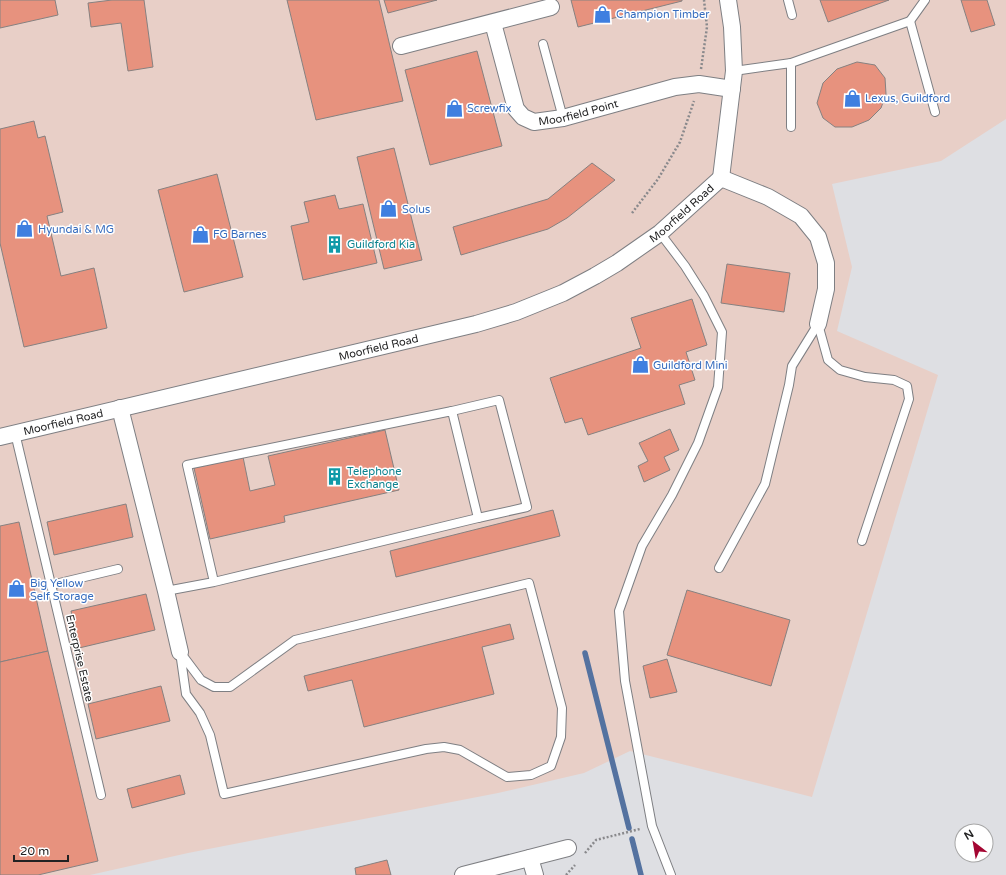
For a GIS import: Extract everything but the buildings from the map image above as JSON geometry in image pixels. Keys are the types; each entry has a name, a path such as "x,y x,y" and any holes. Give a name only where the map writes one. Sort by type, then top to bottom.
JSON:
{"street":[{"path":"728,0 732,27 734,71 721,178 768,197 801,216 818,237 826,263 826,289 818,324"},
{"path":"401,46 551,7"},
{"name":"Moorfield Point","path":"493,23 516,109 523,117 534,122 563,118 675,87 699,84 732,89"},
{"name":"Moorfield Road","path":"8,435 476,324 516,312 563,293 617,263 660,234 721,178"},
{"path":"120,408 180,652"},
{"path":"463,875 568,848"},
{"path":"530,858 535,875"}],"lane":[{"path":"788,0 792,15"},
{"path":"734,71 791,63 910,21 925,0"},
{"path":"910,21 935,112"},
{"path":"543,44 563,118"},
{"path":"791,63 792,127"},
{"path":"660,234 685,266 704,296 722,332 718,387 698,442 672,495 642,546 619,611 625,681 652,826 671,875"},
{"path":"818,324 828,360 840,370 865,377 894,380 907,386 909,399 862,541"},
{"path":"719,568 765,484 789,385 792,366 818,324"},
{"path":"166,591 214,582 526,507 499,400 452,411 187,464 214,582"},
{"path":"452,411 478,518"},
{"name":"Enterprise Estate","path":"8,435 51,585 101,795"},
{"path":"51,585 118,569"},
{"path":"529,583 562,708 561,737 551,766 531,775 507,777 460,750 444,747 426,749 224,794 210,735 200,713 186,694 180,652 201,680 214,687 230,687 295,640 529,583"}],"path":[{"path":"632,213 658,179 680,142 699,84 707,27 704,0"},
{"path":"581,858 596,840 652,826"},
{"path":"566,875 576,863"}],"shaded area":[{"path":"0,0 1006,0 1006,119 941,161 832,184 852,267 837,331 938,375 812,797 630,751 584,773 498,793 188,853 90,875 0,875"}],"waterway":[{"path":"585,653 629,828"},
{"path":"632,839 641,875"}],"place":[{"name":"Champion Timber","path":"603,14"},
{"name":"Lexus, Guildford","path":"852,98"},
{"name":"Screwfix","path":"454,108"},
{"name":"Solus","path":"389,209"},
{"name":"Hyundai & MG","path":"25,229"},
{"name":"FG Barnes","path":"200,234"},
{"name":"Guildford Kia","path":"334,244"},
{"name":"Guildford Mini","path":"640,365"},
{"name":"Telephone Exchange","path":"334,477"},
{"name":"Big Yellow Self Storage","path":"17,589"}]}
